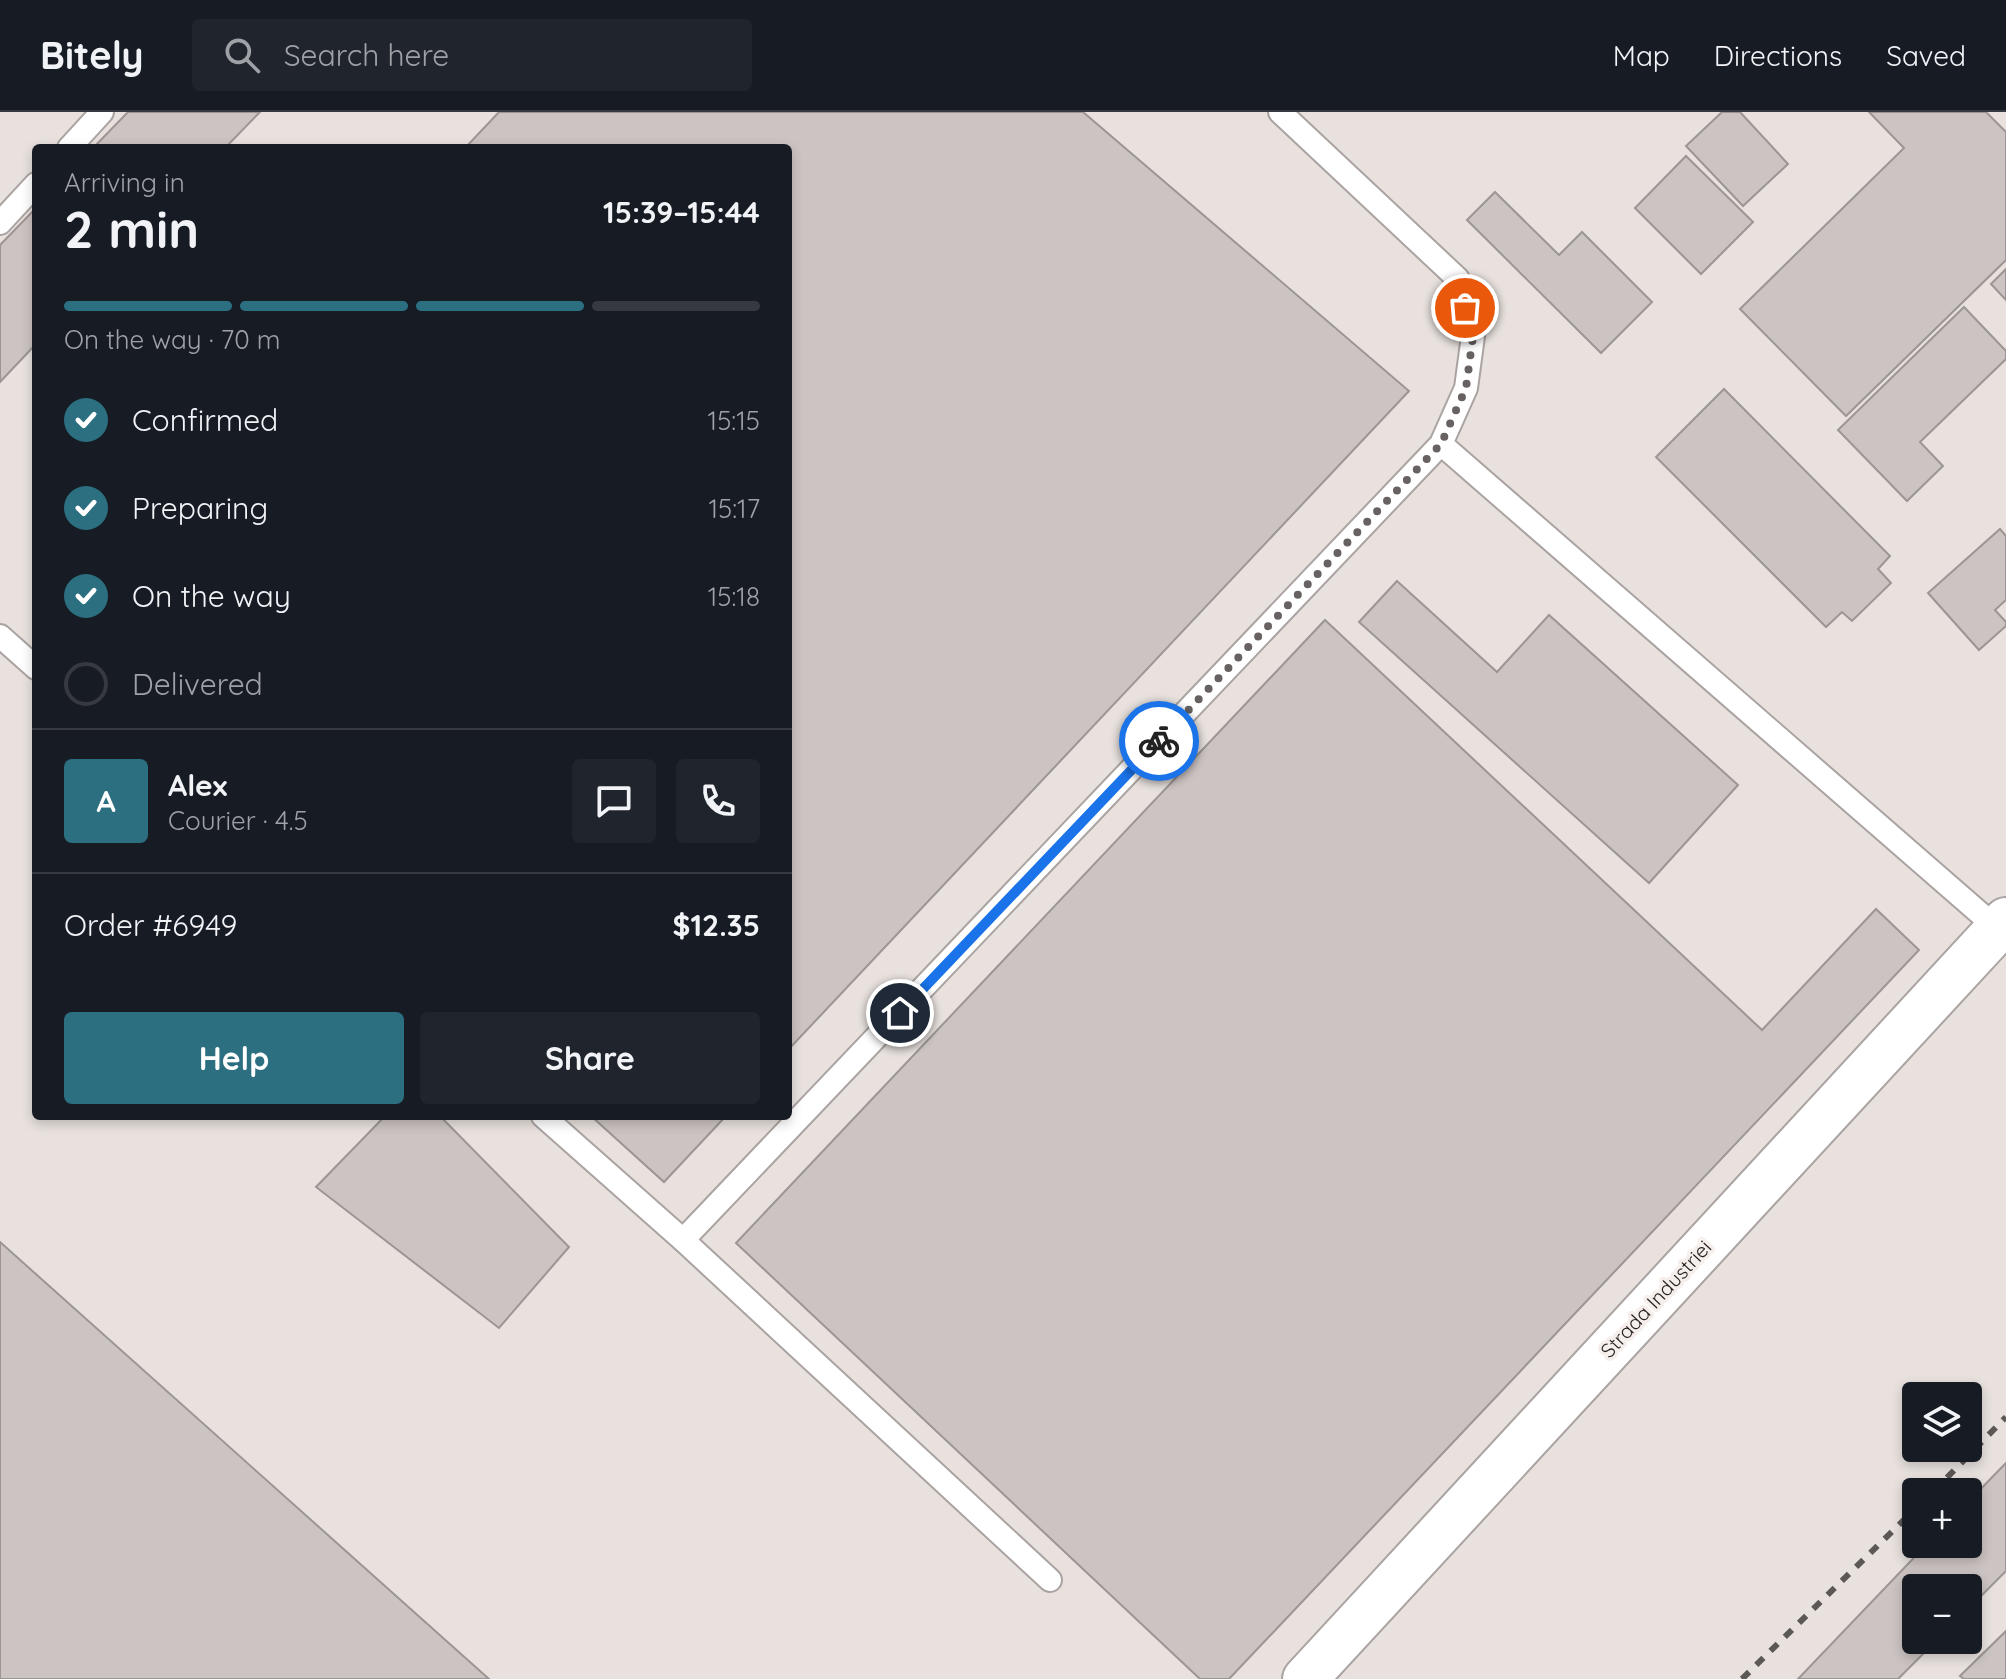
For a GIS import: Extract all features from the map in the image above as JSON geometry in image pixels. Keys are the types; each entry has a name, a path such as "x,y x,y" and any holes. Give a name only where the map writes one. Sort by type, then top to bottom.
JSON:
{"street":[{"name":"Strada Industriei","path":"1305,1679 2002,924"}],"lane":[{"path":"73,144 102,112"},
{"path":"683,1240 1441,444 1466,388 1473,336 1458,279 1280,112"},
{"path":"0,223 32,188"},
{"path":"1441,444 2002,924"},
{"path":"0,636 32,664"},
{"path":"548,1120 683,1240 1050,1580"}],"building":[{"path":"128,112 260,112 229,144 97,144"},
{"path":"499,112 1083,112 1409,391 792,1046 792,144 469,144"},
{"path":"1722,112 1740,112 1788,164 1743,206 1686,146"},
{"path":"1869,112 1986,112 2006,132 2006,260 1846,416 1740,309 1904,148"},
{"path":"1686,156 1753,222 1701,274 1635,208"},
{"path":"1495,192 1559,255 1582,232 1652,302 1601,353 1467,220"},
{"path":"32,212 32,348 0,382 0,245"},
{"path":"2006,269 2006,300 1991,284"},
{"path":"1964,307 2006,351 2006,359 1920,442 1943,466 1907,501 1838,430"},
{"path":"1724,389 1890,556 1878,569 1891,583 1852,621 1842,612 1826,627 1656,457"},
{"path":"2000,529 2006,536 2006,600 1995,610 2006,626 1979,650 1928,593"},
{"path":"1397,581 1497,672 1549,615 1738,785 1649,883 1359,622"},
{"path":"1325,620 1762,1030 1876,909 1919,950 1229,1679 1200,1679 736,1243"},
{"path":"381,1120 444,1120 569,1247 499,1328 316,1187"},
{"path":"595,1120 722,1120 664,1182"},
{"path":"0,1242 489,1679 0,1679"},
{"path":"2006,1463 2006,1571 1982,1595 1982,1574 1902,1574 1902,1654 1923,1654 1898,1679 1798,1679 1914,1558 1982,1558 1982,1488"},
{"path":"2006,1631 2006,1679 1964,1679 1960,1676"}],"railway":[{"path":"1947,1478 2006,1417"},
{"path":"1742,1679 1902,1522"}],"way so far":[{"path":"1159,741 1441,444 1466,388 1473,336 1465,308"}],"route":[{"path":"900,1013 1159,741"}]}
